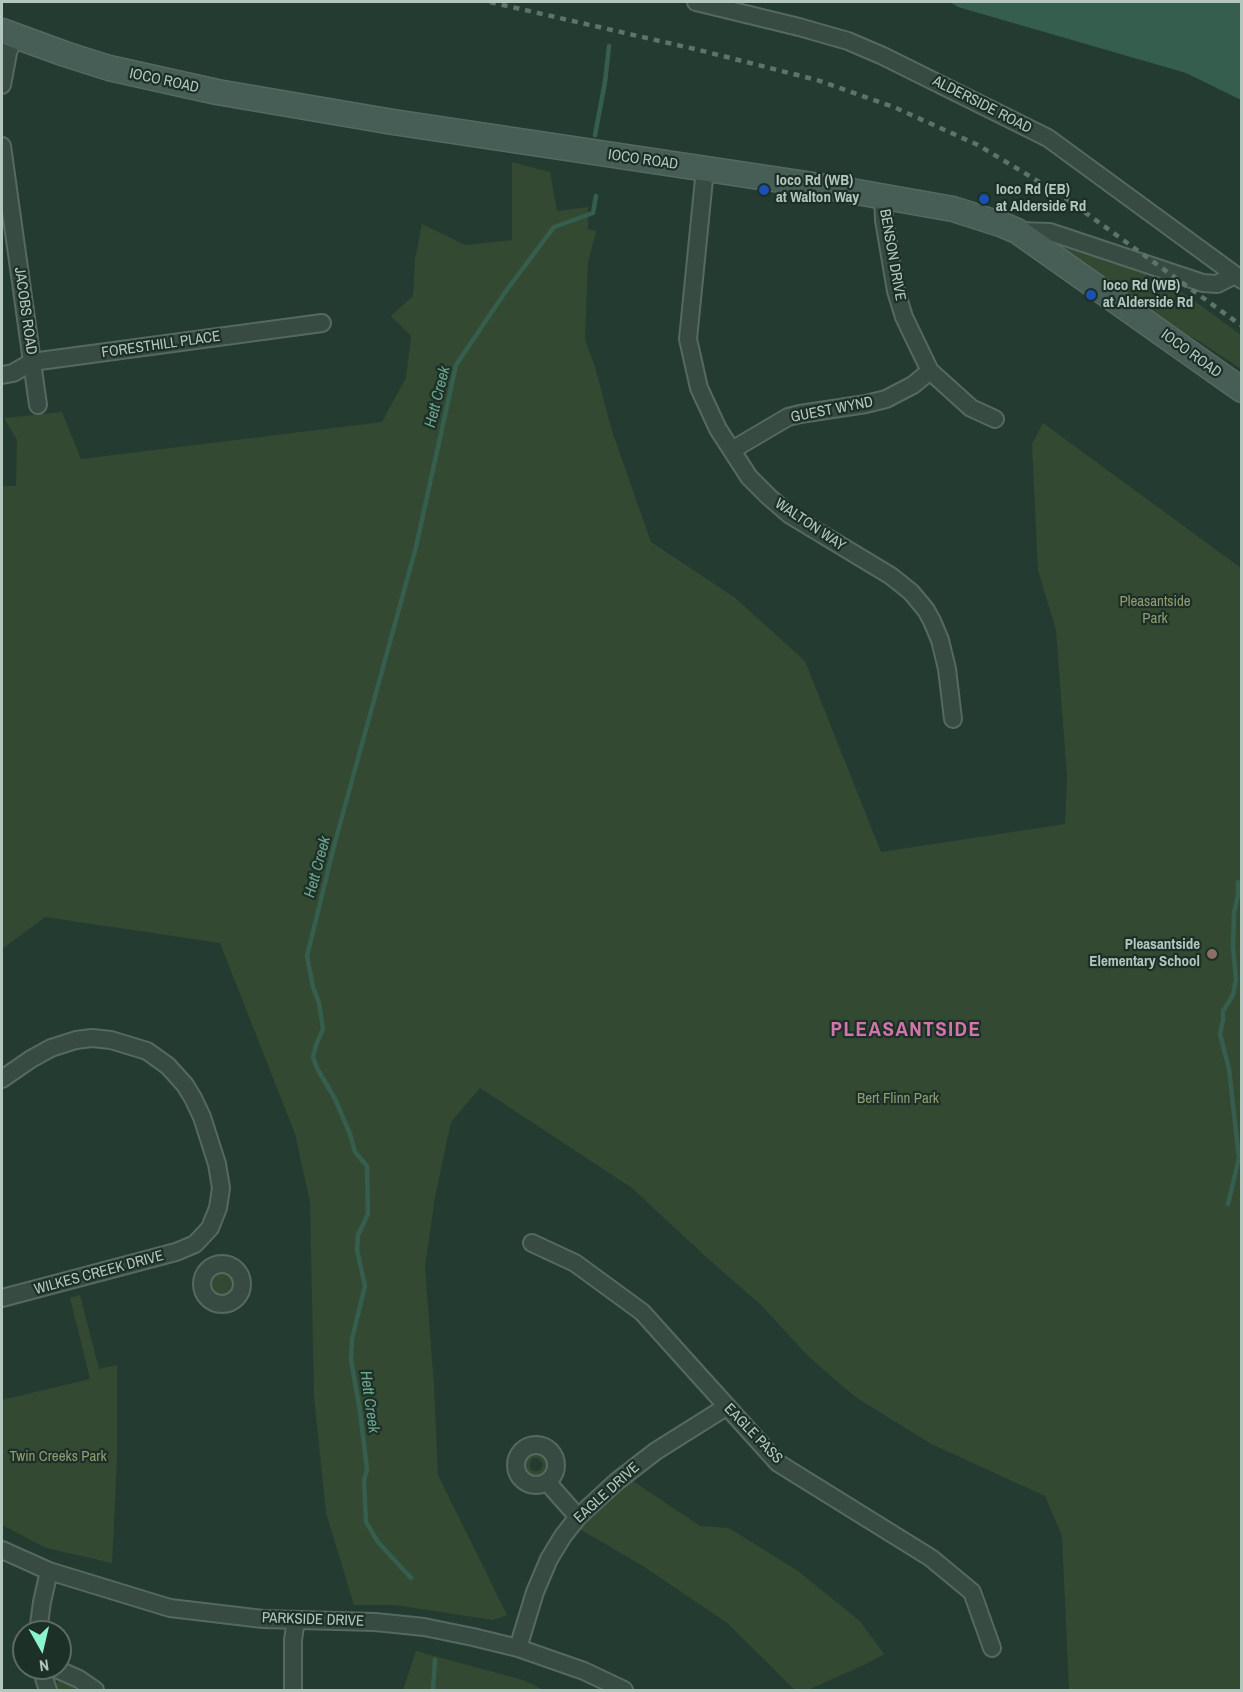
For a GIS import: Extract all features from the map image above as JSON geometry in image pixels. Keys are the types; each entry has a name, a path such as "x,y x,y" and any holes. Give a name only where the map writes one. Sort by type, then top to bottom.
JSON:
{"main road":[{"name":"IOCO ROAD","path":"8,33 110,68 217,92 381,120 883,196 953,210 1017,231 1242,390"}],"street":[{"name":"ALDERSIDE ROAD","path":"696,2 848,41 989,108 1048,138 1238,277"},
{"path":"2,85 8,53 8,33"},
{"name":"JACOBS ROAD","path":"2,146 38,405"},
{"name":"WALTON WAY","path":"705,169 688,339 699,388 718,429 749,477 769,497 790,515 891,576 926,610 940,640 947,669 953,719"},
{"name":"BENSON DRIVE","path":"883,196 884,220 896,291 904,317 930,371 972,408 995,419"},
{"name":"ALDERSIDE ROAD","path":"1017,231 1050,232 1203,283 1217,284 1238,277"},
{"name":"FORESTHILL PLACE","path":"2,375 13,373 32,362 322,323"},
{"name":"GUEST WYND","path":"732,450 788,417 886,399 913,385 930,371"},
{"path":"2,1079 51,1048 76,1040 102,1039 132,1046 147,1052 168,1066 185,1085 202,1117 220,1178 221,1197 214,1220 206,1234 195,1244 211,1267"},
{"name":"EAGLE PASS","path":"532,1243 575,1263 642,1312 778,1463 931,1558 972,1592 992,1648"},
{"name":"WILKES CREEK DRIVE","path":"2,1298 159,1257 195,1244"},
{"name":"EAGLE DRIVE","path":"518,1648 535,1592 549,1559 578,1517 616,1482 656,1451 726,1407"},
{"path":"546,1482 578,1517"},
{"name":"PARKSIDE DRIVE","path":"2,1550 49,1571 170,1608 263,1619 375,1622 424,1627 518,1648 584,1671 624,1690"},
{"path":"40,1620 49,1571"},
{"path":"293,1690 293,1640 296,1620"},
{"path":"72,1676 95,1690"}],"green space":[{"path":"512,162 550,172 557,211 588,207 588,229 596,231 588,263 585,339 612,431 651,542 734,597 805,661 881,852 1065,824 1067,777 1056,630 1038,570 1032,444 1043,423 1241,568 1241,1690 1069,1690 1062,1536 1045,1496 931,1444 854,1396 809,1357 761,1305 632,1188 480,1088 451,1122 435,1197 425,1267 438,1475 507,1615 493,1620 395,1605 354,1605 326,1513 314,1396 310,1202 295,1134 220,943 45,917 2,949 2,486 16,486 17,440 4,418 62,412 81,459 382,422 406,378 411,336 391,316 413,296 415,259 422,224 465,245 512,240"},
{"path":"1060,244 1146,273 1146,279 1182,292 1241,335 1241,369 1199,341 1171,326 1081,263"},
{"path":"223,1273 231,1276 234,1284 231,1292 223,1295 215,1292 212,1284 215,1276"},
{"name":"Twin Creeks Park","path":"80,1295 99,1369 117,1365 117,1460 112,1563 46,1548 2,1525 2,1400 90,1379 70,1298"},
{"path":"532,1454 544,1456 547,1463 546,1471 540,1476 529,1475 524,1465 526,1458","holes":["533,1458 538,1458 543,1463 542,1467 539,1471 533,1471 530,1468 530,1462"]},
{"path":"633,1481 700,1526 729,1528 798,1571 860,1621 884,1654 808,1690 795,1690 727,1623 643,1566 578,1528 597,1508"},
{"path":"416,1651 523,1680 544,1690 403,1690"},
{"path":"61,1680 81,1690 58,1690 56,1685"}],"shaded area":[{"path":"950,2 1241,2 1241,100 1186,73 958,7"}],"waterway":[{"name":"Hett Creek","path":"595,135 609,46"},
{"name":"Hett Creek","path":"411,1578 378,1542 366,1522 364,1480 367,1470 351,1360 352,1339 365,1286 357,1250 358,1235 368,1214 367,1166 355,1152 335,1099 313,1057 323,1029 307,956 334,846 416,547 456,365 506,291 554,227 593,213 596,196"},
{"path":"1228,1204 1239,1158 1229,1069 1220,1034 1223,1011 1233,995 1236,979 1233,947 1238,882"},
{"name":"Hett Creek","path":"433,1690 435,1660"}],"railway":[{"path":"490,2 699,50 817,80 896,108 978,145 1061,195 1242,326"}],"place":[{"name":"Ioco Rd (WB) at Walton Way","path":"764,190"},
{"name":"Ioco Rd (EB) at Alderside Rd","path":"984,199"},
{"name":"Ioco Rd (WB) at Alderside Rd","path":"1091,295"},
{"name":"Pleasantside Elementary School","path":"1212,954"}],"district":[{"name":"PLEASANTSIDE","path":"906,1030"}],"park label":[{"name":"Pleasantside Park","path":"1155,610"},
{"name":"Bert Flinn Park","path":"898,1099"}]}
